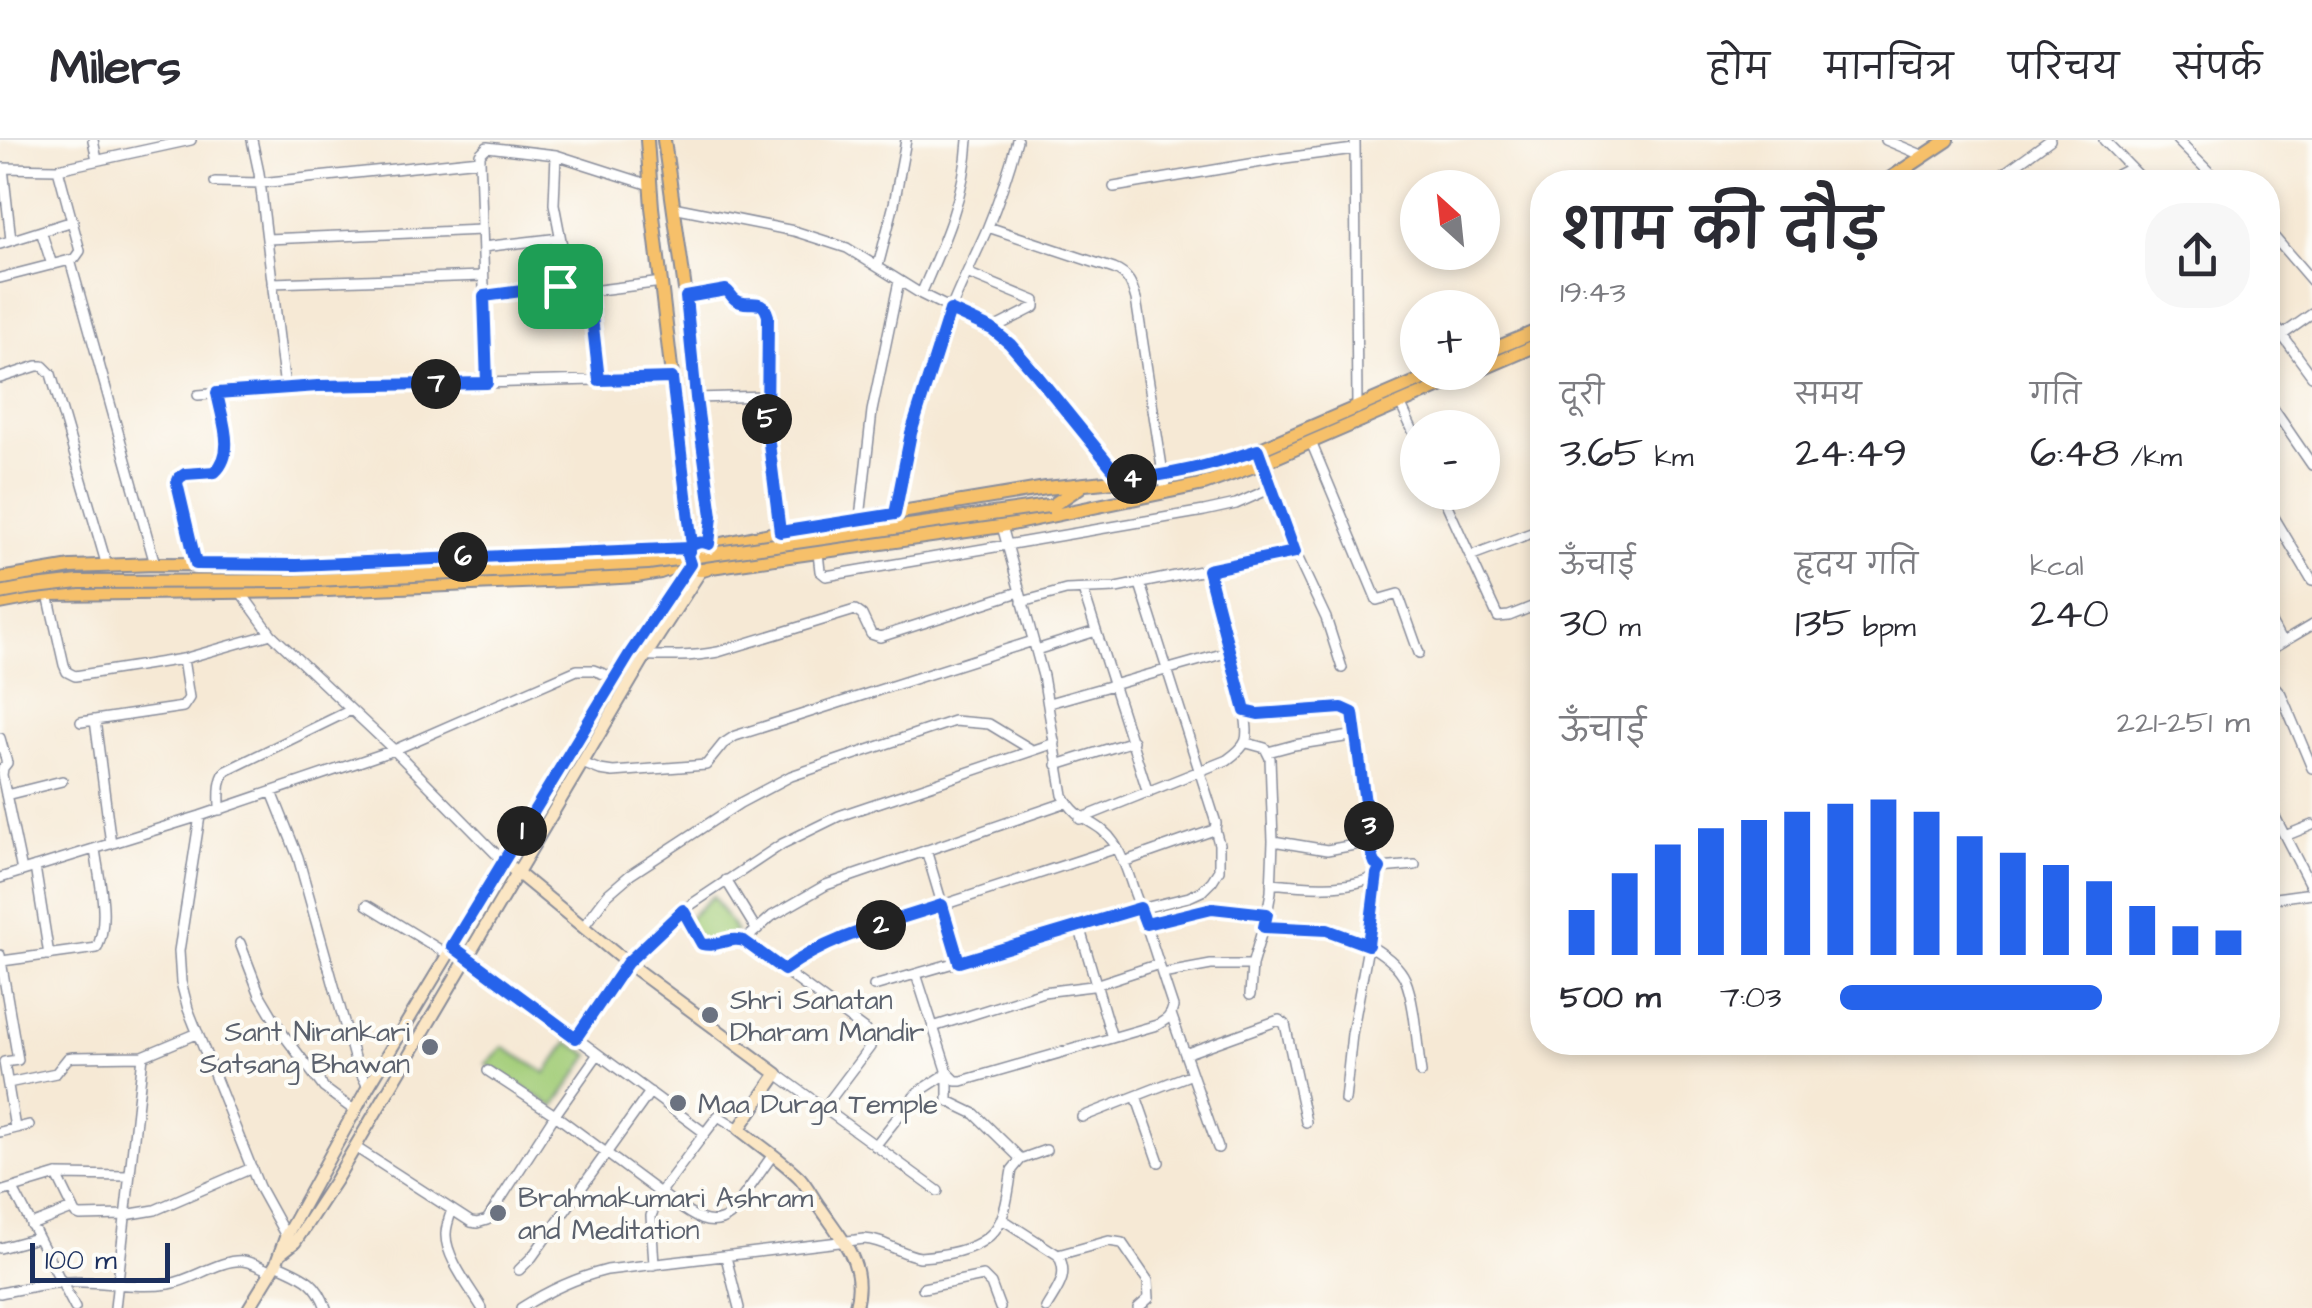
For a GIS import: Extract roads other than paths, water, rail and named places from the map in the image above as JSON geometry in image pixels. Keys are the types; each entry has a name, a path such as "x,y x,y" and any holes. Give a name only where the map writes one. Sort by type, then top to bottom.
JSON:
{"main road":[{"path":"250,1308 368,1087 629,655 695,559 647,140"},
{"path":"0,604 48,594 303,591 636,576 716,557 711,545 712,516 664,140"},
{"path":"1903,170 1948,140"},
{"path":"1500,346 1530,334"},
{"path":"1500,361 1530,348"},
{"path":"0,579 71,567 154,564 695,559 818,552 1002,526 1204,484 1412,390"},
{"path":"276,1263 302,1232 355,1147 646,655 695,559 698,542 711,545 1046,488 1204,468 1311,442 1357,415 1400,403 1420,390"},
{"path":"1050,505 1083,484"},
{"path":"0,594 79,582 297,581 648,564 1050,505 1091,508"},
{"path":"389,560 392,586"},
{"path":"503,861 627,963 777,1074 739,1130 801,1179 846,1242 858,1276 855,1308"}],"street":[{"path":"93,140 97,160"},
{"path":"73,222 5,242 1,168 58,169 190,140"},
{"path":"252,140 285,388"},
{"path":"539,140 540,153"},
{"path":"878,266 906,140"},
{"path":"921,294 954,218 967,168 968,140"},
{"path":"891,542 911,433 950,310 988,227 1017,140"},
{"path":"1886,140 1924,156"},
{"path":"2009,170 2050,140"},
{"path":"2104,140 2131,168 2127,170"},
{"path":"2177,140 2207,170"},
{"path":"487,383 480,154 487,147 513,145 650,185"},
{"path":"1114,187 1354,145 1357,415"},
{"path":"556,155 554,204 570,287"},
{"path":"215,182 260,183 480,160"},
{"path":"0,278 70,260 80,252 58,169"},
{"path":"673,207 794,231 847,248 921,294 992,329 1036,374 1136,499"},
{"path":"988,227 1114,269 1129,279 1136,299 1166,493"},
{"path":"267,240 482,230"},
{"path":"41,231 52,265"},
{"path":"483,248 560,238"},
{"path":"2280,244 2312,281"},
{"path":"70,260 154,564"},
{"path":"967,274 1035,301 1035,307 992,329"},
{"path":"272,283 484,276"},
{"path":"860,518 872,411 899,280"},
{"path":"484,296 550,286 610,290 662,282"},
{"path":"589,290 599,380"},
{"path":"686,297 726,290 735,300 766,308 767,427 780,532"},
{"path":"2282,335 2312,314"},
{"path":"2280,332 2312,376"},
{"path":"0,378 37,366 51,374 108,566"},
{"path":"198,395 285,388 672,378"},
{"path":"196,564 177,483 185,474 215,472 225,460 226,442 217,393"},
{"path":"696,398 766,396"},
{"path":"1400,403 1403,410"},
{"path":"2280,418 2312,464"},
{"path":"1311,442 1378,600 1398,594 1419,653"},
{"path":"1260,456 1295,552 1326,618 1342,668"},
{"path":"818,552 820,570 826,576 1204,511 1236,504 1272,488"},
{"path":"1448,510 1498,617 1530,608"},
{"path":"916,974 948,1073 962,1081 1158,1025 1173,1007 1117,848 1102,828 1080,819 1060,784 1048,703 1002,526"},
{"path":"2280,527 2312,581"},
{"path":"1470,556 1530,534"},
{"path":"629,655 695,657 856,610 872,634 880,637 1021,597 1140,584 1295,552"},
{"path":"220,565 271,634 394,750 503,861"},
{"path":"1080,819 1227,760 1247,742 1245,711 1208,570"},
{"path":"874,986 1189,897 1212,882 1219,870 1220,856 1216,823 1140,584"},
{"path":"1082,590 1148,793"},
{"path":"48,594 64,665 75,676 183,660 271,634"},
{"path":"2280,639 2282,643 2312,625"},
{"path":"582,763 613,772 706,765 722,744 734,736 1034,645 1096,631"},
{"path":"1048,703 1230,652"},
{"path":"81,722 183,707 189,698 183,660"},
{"path":"0,878 220,810 394,750 578,670 593,670 616,678"},
{"path":"2280,693 2312,768"},
{"path":"220,810 222,776 226,771 351,710"},
{"path":"1245,711 1258,714 1349,710 1355,718 1378,871 1345,1100"},
{"path":"95,720 111,844"},
{"path":"582,926 630,875 740,803 791,776 954,721 989,724 1032,751"},
{"path":"1268,752 1357,735"},
{"path":"0,738 7,755 2,775 22,872"},
{"path":"1057,764 1133,741"},
{"path":"1247,742 1264,748 1270,758 1273,840 1272,883 1252,966 1250,995"},
{"path":"576,1038 627,963 683,910 782,844 838,816 1055,743"},
{"path":"6,795 62,781"},
{"path":"272,792 298,856 355,1062 368,1087"},
{"path":"744,941 756,929 826,885 1067,802"},
{"path":"200,816 179,951 181,982 259,1187 286,1236"},
{"path":"2284,836 2312,825"},
{"path":"2280,828 2312,891 2280,897"},
{"path":"1123,862 1214,829"},
{"path":"1273,840 1327,850 1371,842"},
{"path":"784,970 802,956 839,939 1117,848"},
{"path":"15,1128 4,1062 18,1060 1,958 98,948 102,903 95,849"},
{"path":"926,850 959,962"},
{"path":"1272,883 1298,886 1360,881 1378,871 1415,865"},
{"path":"36,867 50,955"},
{"path":"726,880 756,929"},
{"path":"367,905 468,956 704,1132"},
{"path":"1146,924 1212,908 1267,914"},
{"path":"683,910 702,944 710,946 736,938 744,941 865,1030 870,1047 824,1108"},
{"path":"1079,926 1112,1038"},
{"path":"1264,927 1327,930 1386,956 1403,974 1408,988 1422,1072"},
{"path":"240,943 260,995 282,1034 324,1088 356,1110"},
{"path":"933,1028 1044,992 1160,969 1252,966"},
{"path":"1171,1014 1218,1148"},
{"path":"1185,1054 1283,1021 1306,1122"},
{"path":"8,1083 56,1073 68,1058 143,1056 198,1033"},
{"path":"355,1147 471,1222 487,1220 598,1054"},
{"path":"114,1308 143,1056"},
{"path":"488,1071 706,1222 722,1222 730,1215 772,1156"},
{"path":"875,1146 917,1093 948,1073"},
{"path":"948,1073 948,1101 975,1114 1021,1160"},
{"path":"777,1074 938,1191"},
{"path":"1082,1117 1192,1074"},
{"path":"520,1270 650,1092"},
{"path":"1136,1096 1159,1162"},
{"path":"654,1265 651,1216 660,1193 718,1116 739,1130"},
{"path":"0,1132 29,1125"},
{"path":"521,1308 549,1290 608,1270 872,1239 912,1256 971,1247 984,1242 1002,1219 1012,1170 1021,1160 1046,1150"},
{"path":"58,1175 72,1209 80,1216 125,1215 155,1210 252,1168"},
{"path":"0,1192 58,1175 129,1176"},
{"path":"13,1188 74,1308"},
{"path":"30,1224 72,1209"},
{"path":"452,1210 446,1231 450,1255 482,1308"},
{"path":"1002,1219 1058,1254 1064,1271 1046,1308"},
{"path":"0,1248 37,1238"},
{"path":"1058,1254 1109,1241 1122,1243 1148,1281 1149,1298 1138,1308"},
{"path":"723,1308 739,1307 726,1257"},
{"path":"0,1293 60,1282 165,1284 230,1262 276,1263 314,1284 326,1308"},
{"path":"923,1288 983,1276 991,1284 1000,1308"}],"place":[{"name":"Shri Sanatan Dharam Mandir","path":"710,1015"},
{"name":"Sant Nirankari Satsang Bhawan","path":"430,1047"},
{"name":"Maa Durga Temple","path":"678,1103"},
{"name":"Brahmakumari Ashram and Meditation","path":"498,1213"}]}
